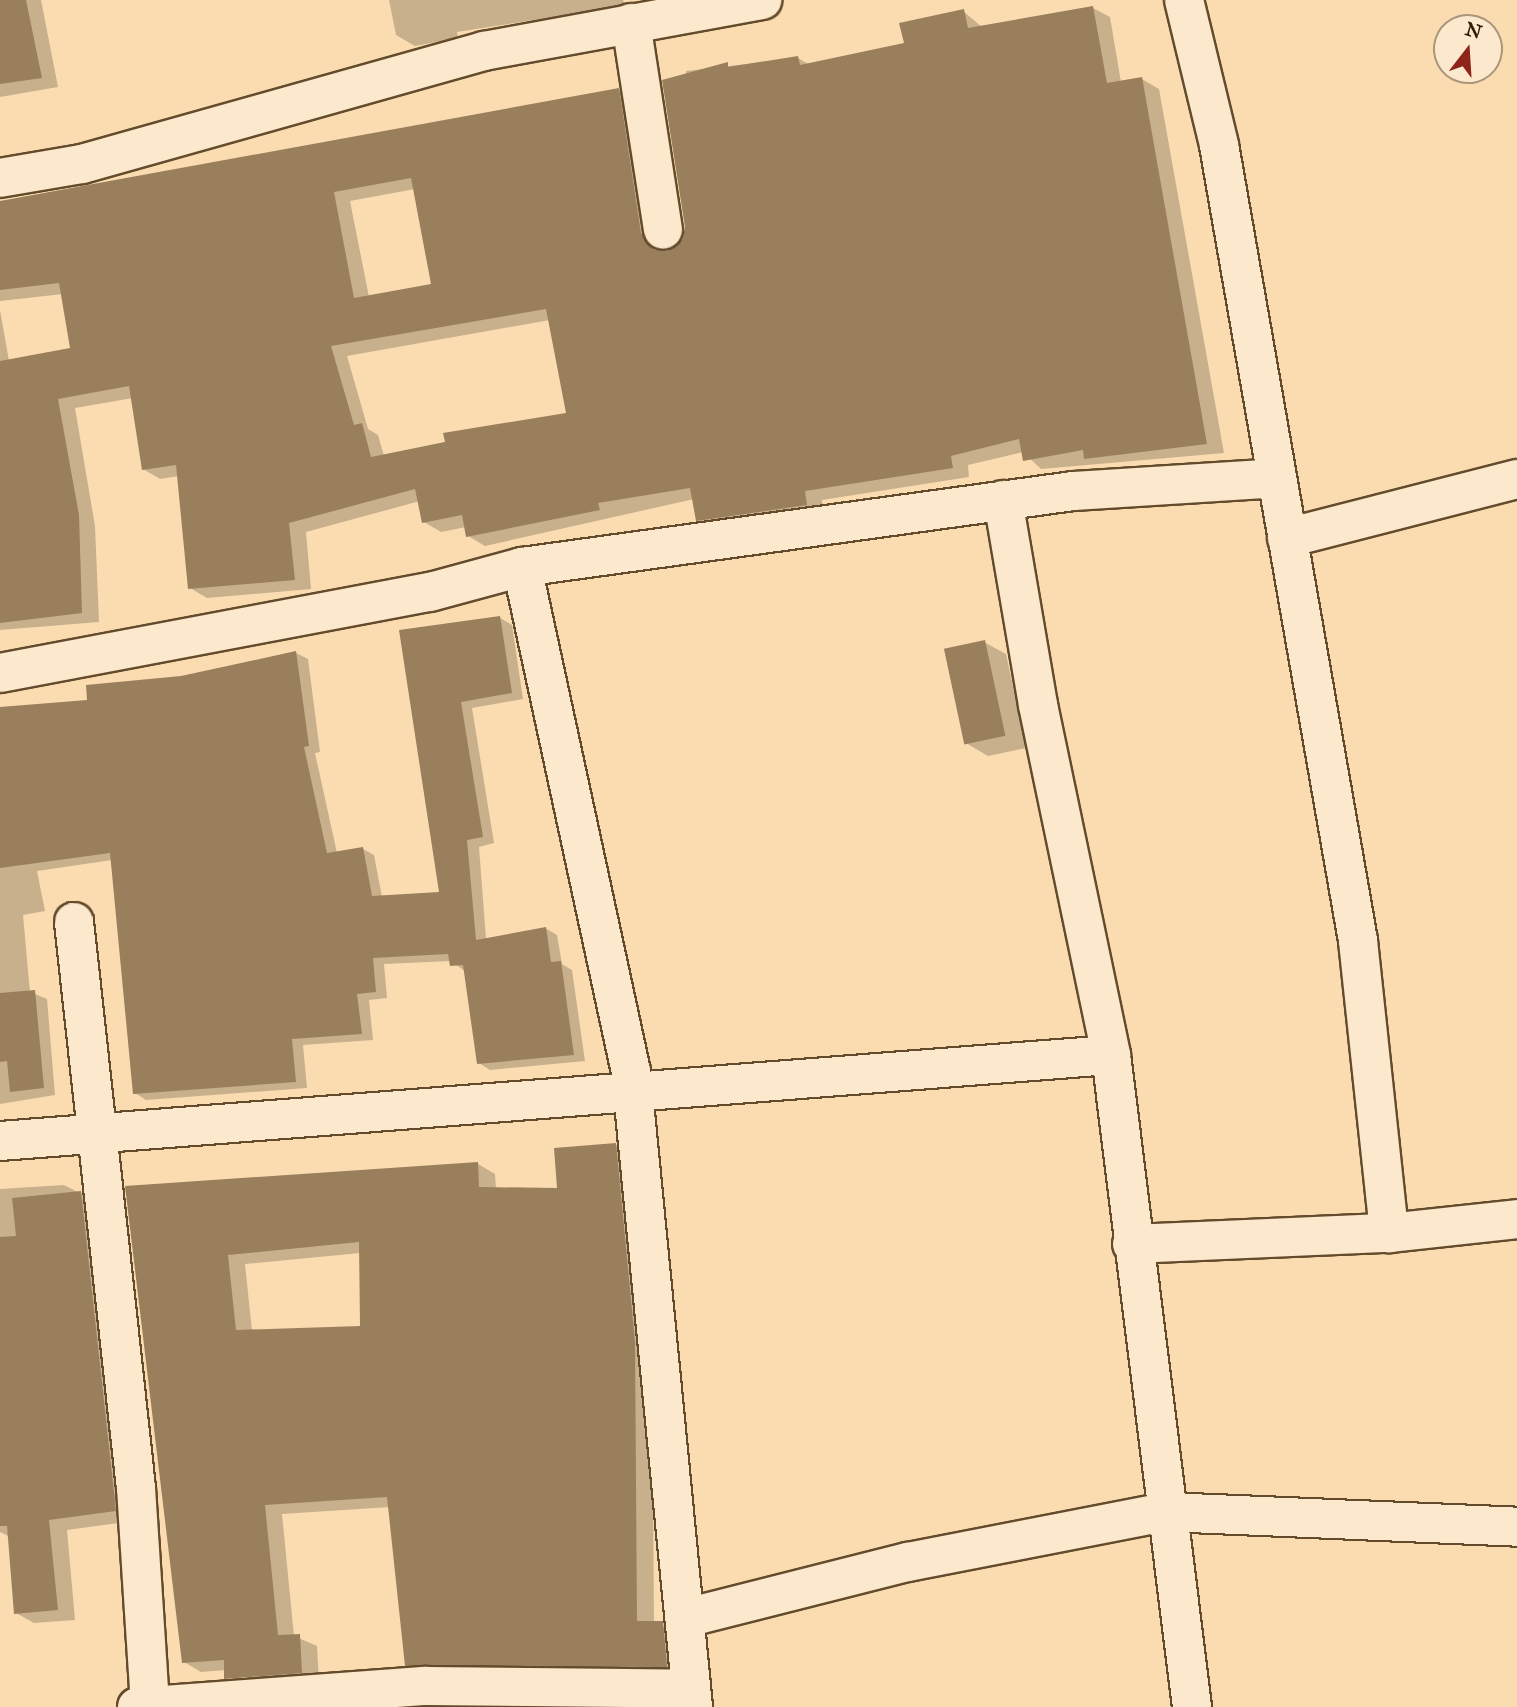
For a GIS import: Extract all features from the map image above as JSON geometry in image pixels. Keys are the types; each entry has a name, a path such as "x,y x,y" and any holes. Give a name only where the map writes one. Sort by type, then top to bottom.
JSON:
{"street":[{"path":"0,178 82,164 484,51 761,0"},
{"path":"1184,0 1219,145 1358,941 1389,1233"},
{"path":"631,23 663,230"},
{"path":"0,673 430,592 522,567 1003,500 1277,478"},
{"path":"1287,538 1517,479"},
{"path":"1003,500 1038,705 1111,1055 1132,1244 1192,1707"},
{"path":"74,922 139,1513 143,1705 426,1686 692,1698 634,1097 522,567"},
{"path":"0,1141 95,1132 634,1097 1111,1055"},
{"path":"1132,1244 1389,1233 1517,1219"},
{"path":"686,1618 908,1562 1166,1512 1517,1527"}],"building":[{"path":"0,0 26,0 42,78 0,84"},
{"path":"1093,6 1107,83 1142,77 1207,444 1084,459 1083,450 1023,461 1019,439 951,456 953,468 805,491 807,505 696,521 690,488 598,503 600,510 466,537 462,515 422,523 415,489 289,523 295,580 188,589 176,465 142,470 129,386 58,399 79,515 82,613 0,623 0,361 70,348 59,283 0,290 0,201 619,88 641,233 654,250 667,251 683,239 685,227 662,80 728,62 728,67 798,56 800,65 904,43 899,23 964,9 968,28","holes":["411,178 431,284 354,298 334,192","546,309 566,413 443,433 445,442 371,457 362,423 354,425 331,346"]},
{"path":"500,616 512,693 461,702 483,837 467,840 476,940 546,927 551,962 561,961 574,1055 477,1064 463,965 450,966 448,954 373,958 376,992 357,994 362,1034 292,1039 296,1082 133,1094 110,853 0,868 0,707 87,700 86,685 181,676 296,651 309,746 304,747 327,853 363,847 372,896 439,892 399,630"},
{"path":"985,640 1005,736 964,745 944,649"},
{"path":"35,990 44,1088 10,1092 7,1061 0,1062 0,993"},
{"path":"616,1143 635,1342 637,1621 663,1621 667,1667 405,1666 387,1497 265,1505 278,1635 300,1634 302,1673 224,1679 224,1660 182,1663 125,1186 478,1162 479,1187 557,1188 554,1148","holes":["359,1242 360,1326 236,1330 228,1255"]},
{"path":"81,1191 116,1511 49,1520 58,1610 14,1614 7,1526 0,1526 0,1237 16,1236 12,1198"}]}
